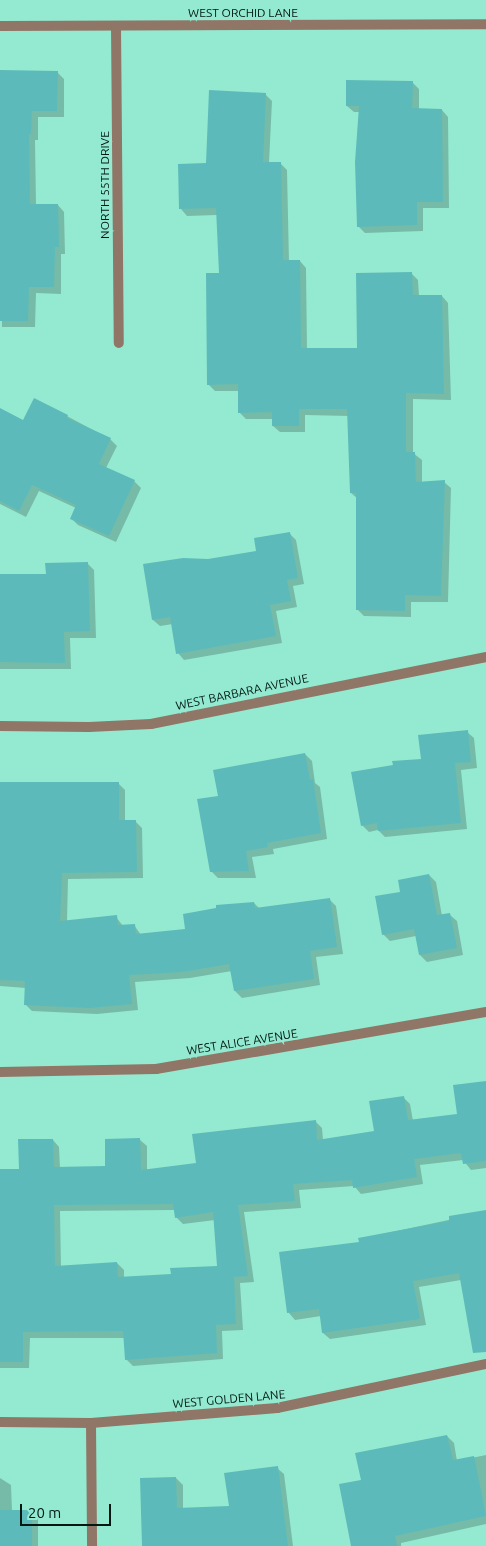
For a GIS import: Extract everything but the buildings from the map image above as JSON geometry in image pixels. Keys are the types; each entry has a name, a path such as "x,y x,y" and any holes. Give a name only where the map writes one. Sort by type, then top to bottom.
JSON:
{"street":[{"name":"WEST ORCHID LANE","path":"0,26 486,24"},
{"name":"NORTH 55TH DRIVE","path":"116,26 118,343"},
{"name":"WEST BARBARA AVENUE","path":"0,726 89,727 151,724 486,658"},
{"name":"WEST ALICE AVENUE","path":"0,1072 156,1069 486,1012"},
{"name":"WEST GOLDEN LANE","path":"0,1422 91,1423 277,1408 486,1364"},
{"path":"91,1423 92,1546"}]}
